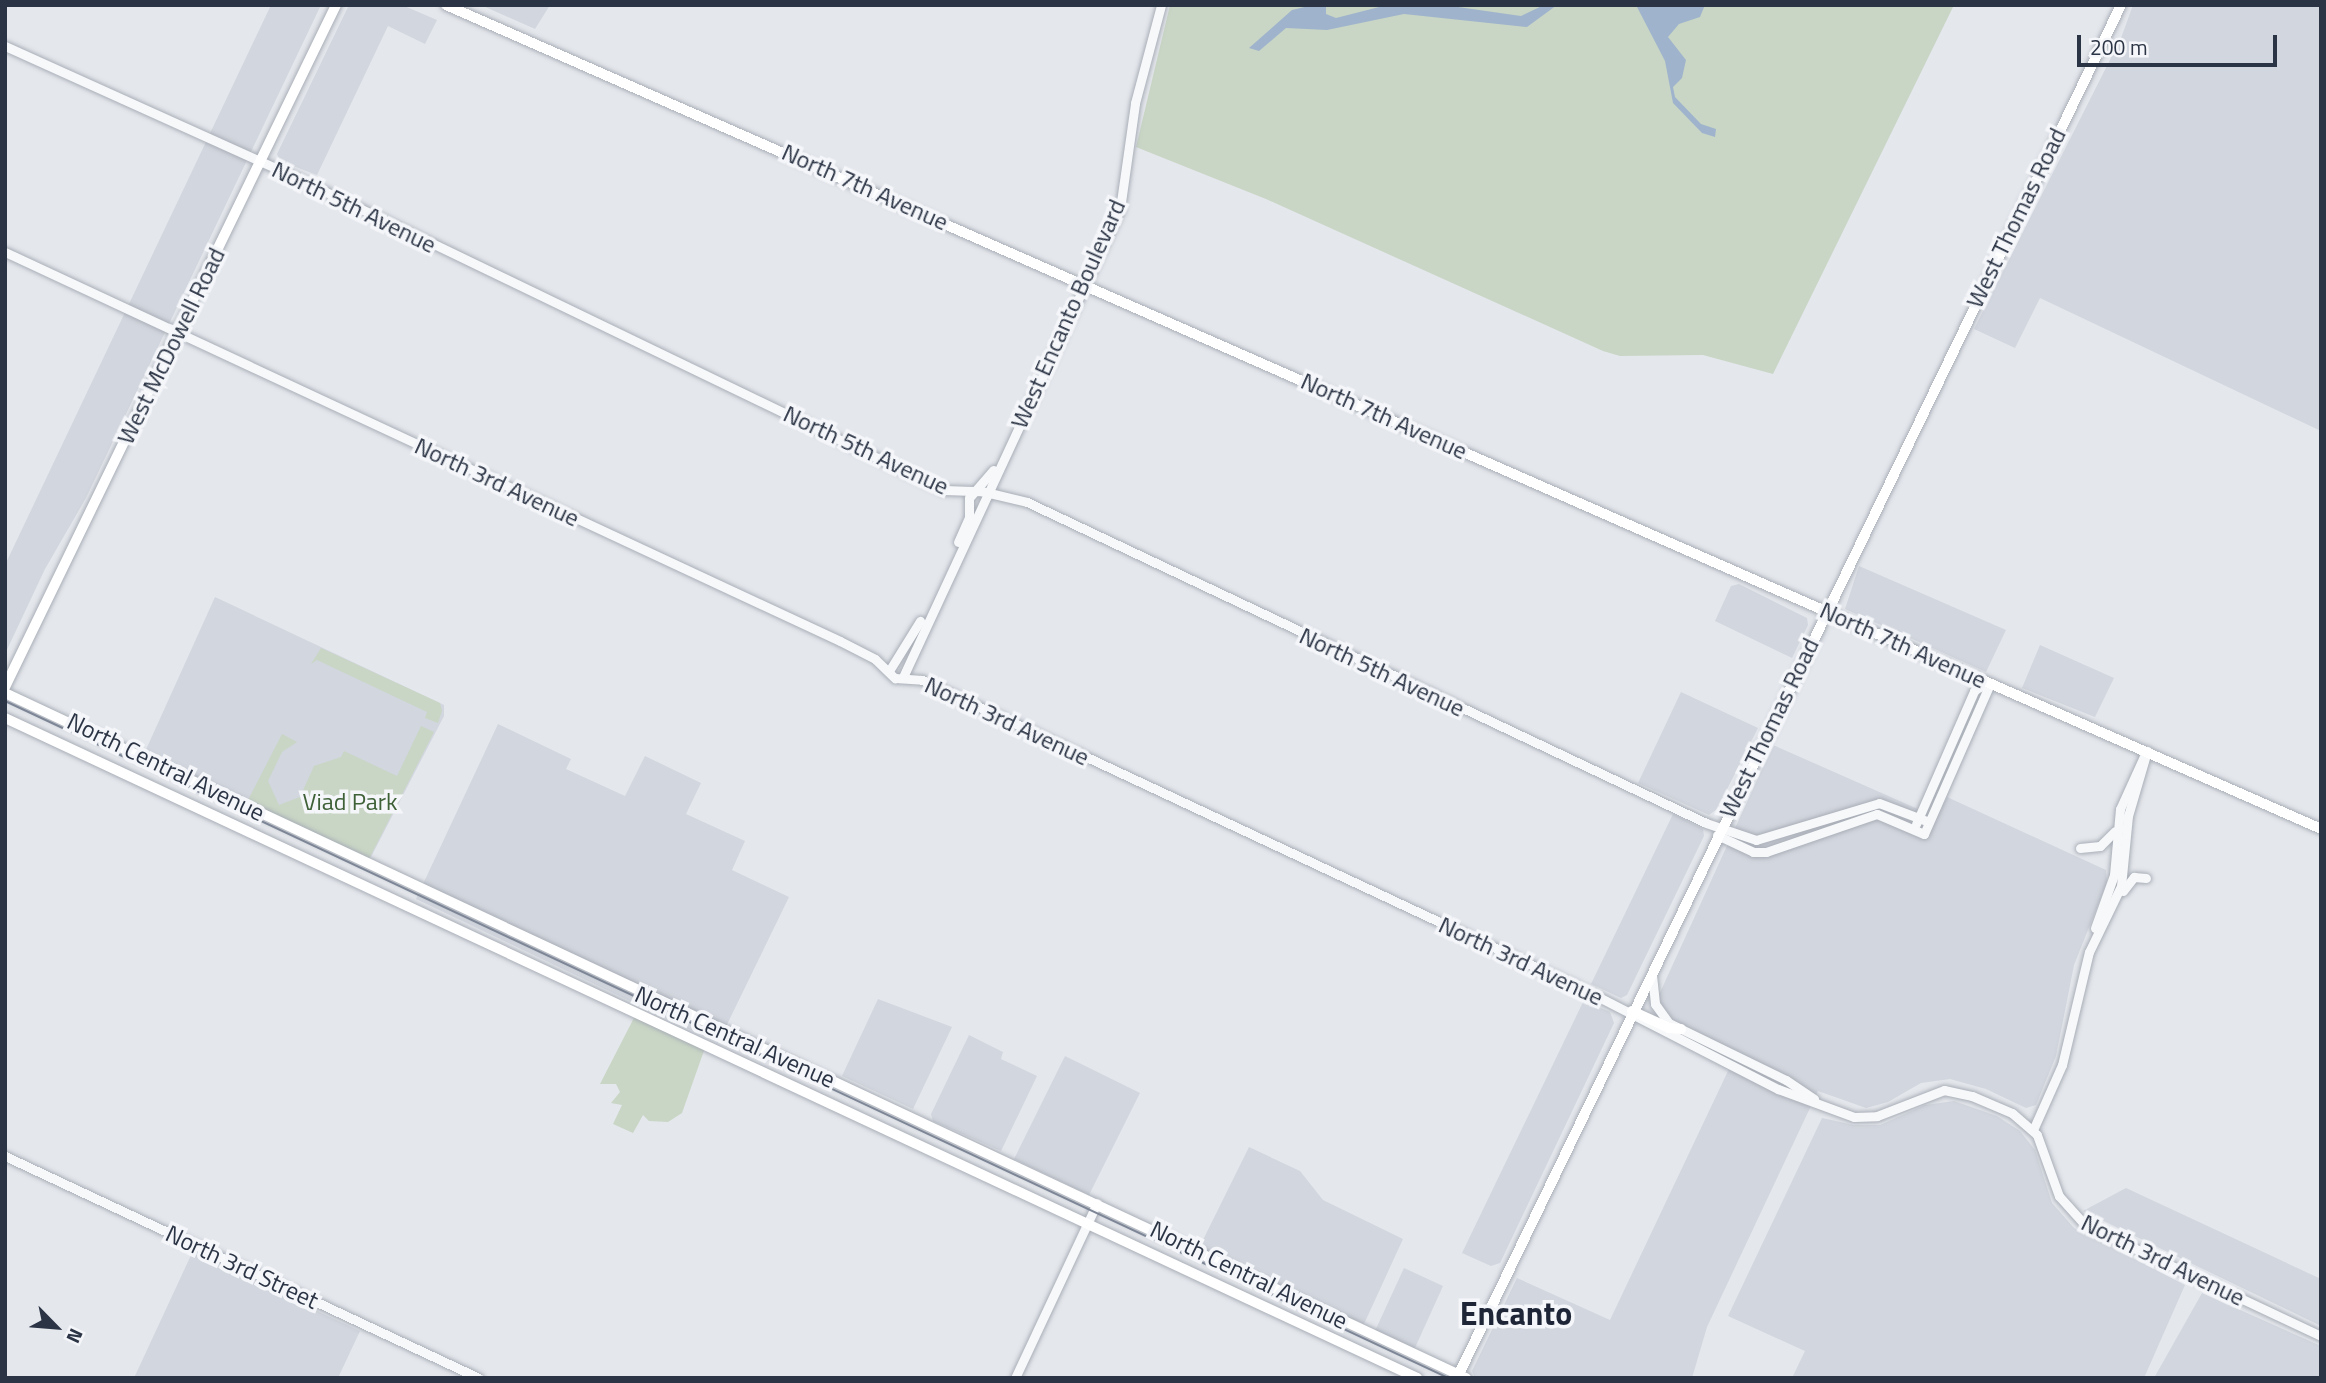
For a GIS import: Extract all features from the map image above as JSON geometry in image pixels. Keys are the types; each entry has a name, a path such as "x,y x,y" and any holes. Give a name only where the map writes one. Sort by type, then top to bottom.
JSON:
{"main road":[{"name":"West McDowell Road","path":"5,687 336,5"},
{"name":"North 7th Avenue","path":"446,5 2321,829"},
{"name":"West Thomas Road","path":"1460,1377 1631,1012 2121,5"},
{"name":"North Central Avenue","path":"5,693 313,837 1093,1212 1417,1378"},
{"name":"North Central Avenue","path":"5,718 1460,1377"},
{"path":"238,824 241,818 257,816 313,837"},
{"path":"1631,1012 1669,1028 1681,1029"}],"street":[{"name":"West Encanto Boulevard","path":"903,677 988,495 1002,458 1120,209 1135,103 1161,5"},
{"name":"North 5th Avenue","path":"5,46 259,162 944,490 975,491 1027,502 1759,853 1877,814 1916,825 1929,822"},
{"name":"North 3rd Avenue","path":"5,252 850,645 895,678 922,680 1631,1012 1724,1065 1821,1105 1865,1118 1892,1112 1918,1097 1952,1090 2012,1113 2033,1130 2045,1151 2059,1196 2085,1225 2321,1336"},
{"name":"West Encanto Boulevard","path":"889,671 912,639 968,520 968,501 1002,458"},
{"path":"996,477 999,489 1010,499"},
{"path":"1929,822 1988,683"},
{"path":"1916,825 1974,691 1988,683"},
{"path":"2033,1130 2062,1065 2089,952 2121,868 2116,829 2126,792 2147,751"},
{"path":"2109,912 2147,751"},
{"name":"North 5th Avenue","path":"1719,832 1756,840 1879,803 1916,825 1924,834 1929,822"},
{"path":"1846,812 1850,822"},
{"path":"2080,848 2100,846 2116,829"},
{"path":"2089,952 2109,912 2130,881 2146,878 2131,866 2125,842"},
{"name":"North 3rd Avenue","path":"1652,970 1657,1010 1681,1029 1786,1080 1821,1105"},
{"name":"North 3rd Street","path":"5,1156 479,1378"},
{"path":"1015,1378 1093,1212"}],"shaded area":[{"path":"271,5 321,5 86,498 45,569 5,654 5,565"},
{"path":"349,5 402,5 437,20 425,44 388,26 317,175 280,161 277,154"},
{"path":"481,5 550,5 535,29"},
{"path":"2133,5 2321,5 2321,431 2040,298 2015,348 1974,329 2121,38"},
{"path":"1859,566 2006,630 1986,672 1845,609"},
{"path":"1739,584 1807,618 1808,625 1792,658 1715,621 1731,586"},
{"path":"215,597 444,705 444,716 371,857 144,754"},
{"path":"2040,645 2114,678 2095,717 2022,688"},
{"path":"1681,692 1758,728 1717,809 1709,815 1638,783"},
{"path":"498,724 571,759 566,769 625,796 645,756 701,783 686,814 745,841 732,870 789,897 718,1043 416,899"},
{"path":"1773,745 1936,817 1947,797 2106,870 2107,882 2074,965 2056,1056 2036,1105 2026,1108 1986,1089 1950,1079 1921,1083 1888,1102 1866,1108 1818,1091 1707,1327 1692,1378 1475,1378 1472,1371 1517,1278 1610,1320 1737,1052 1668,1018 1658,997"},
{"path":"1673,814 1703,829 1704,836 1627,995 1621,998 1591,984"},
{"path":"878,999 952,1027 913,1109 842,1076"},
{"path":"1584,1000 1610,1012 1614,1023 1500,1263 1491,1266 1462,1253"},
{"path":"969,1035 1003,1052 1001,1059 1037,1076 1001,1151 933,1121 931,1114"},
{"path":"1065,1056 1140,1093 1089,1195 1014,1159"},
{"path":"1954,1101 1997,1116 2020,1131 2035,1150 2052,1203 2074,1228 2185,1285 2144,1378 1792,1378 1805,1351 1728,1316 1822,1118 1854,1125 1880,1125 1925,1105"},
{"path":"1249,1147 1300,1171 1323,1200 1403,1239 1364,1324 1203,1250 1201,1244"},
{"path":"2126,1188 2321,1279 2321,1326 2083,1211"},
{"path":"192,1253 360,1331 338,1378 134,1378"},
{"path":"1404,1268 1443,1286 1414,1350 1375,1331"},
{"path":"2202,1293 2321,1346 2321,1378 2154,1378"}],"green space":[{"path":"1170,5 1954,5 1773,374 1703,355 1620,356 1603,351 1266,199 1136,147"},
{"path":"321,648 440,703 442,711 438,723 425,718 427,712 317,660 311,664"},
{"name":"Viad Park","path":"421,726 434,732 369,859 247,802 282,734 297,742 282,752 268,781 279,805 300,797 314,766 341,757 344,751 397,776"},
{"path":"637,1012 706,1045 682,1113 668,1122 649,1121 643,1115 633,1133 613,1124 622,1105 611,1103 620,1092 616,1084 600,1084"}],"water":[{"path":"1326,5 1326,14 1336,18 1387,5 1444,5 1521,16 1544,5 1557,5 1527,27 1404,14 1327,30 1286,28 1259,51 1249,48 1292,10"},
{"path":"1636,5 1705,5 1700,17 1679,24 1668,37 1686,60 1682,78 1673,87 1675,97 1701,124 1716,129 1715,137 1702,133 1673,103 1665,61"}],"tram line":[{"path":"5,701 1448,1378"}],"district":[{"name":"Encanto","path":"1516,1313"}]}
